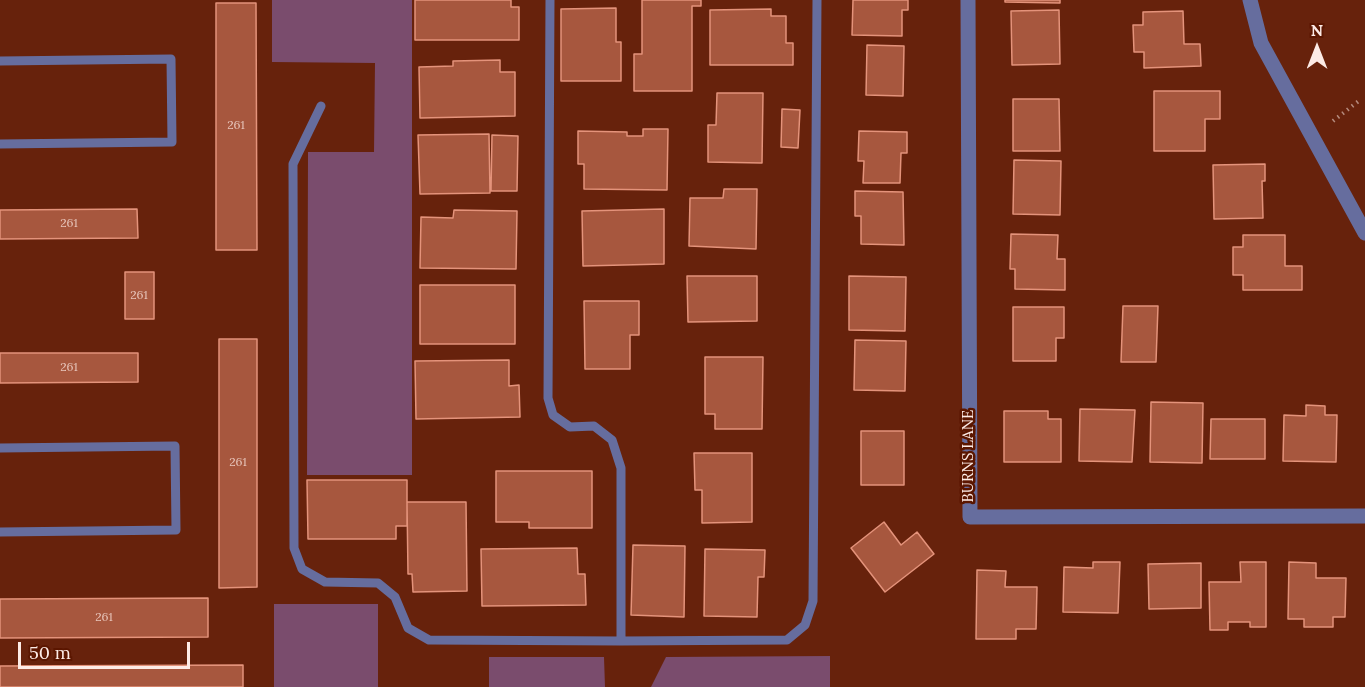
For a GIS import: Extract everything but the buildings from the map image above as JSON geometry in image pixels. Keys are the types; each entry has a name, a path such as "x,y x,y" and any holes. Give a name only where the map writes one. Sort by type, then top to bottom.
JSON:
{"street":[{"name":"BURNS LANE","path":"968,0 970,517 1365,516"},
{"path":"1251,0 1261,43 1365,232"}],"lane":[{"path":"550,0 548,398 553,415 570,427 594,426 612,440 621,468 621,641"},
{"path":"321,106 292,164 294,548 302,569 325,582 378,583 395,597 408,628 429,640 788,640 805,626 813,601 818,0"},
{"path":"0,61 171,59 172,142 0,144"},
{"path":"0,448 175,446 176,530 0,532"}],"path":[{"path":"1333,121 1360,100"}],"shaded area":[{"path":"272,0 412,0 412,475 307,475 308,152 374,152 375,63 272,62"},
{"path":"274,604 378,604 378,687 274,687"},
{"path":"830,656 830,687 651,687 666,657"},
{"path":"489,657 604,657 605,687 489,687"}]}
